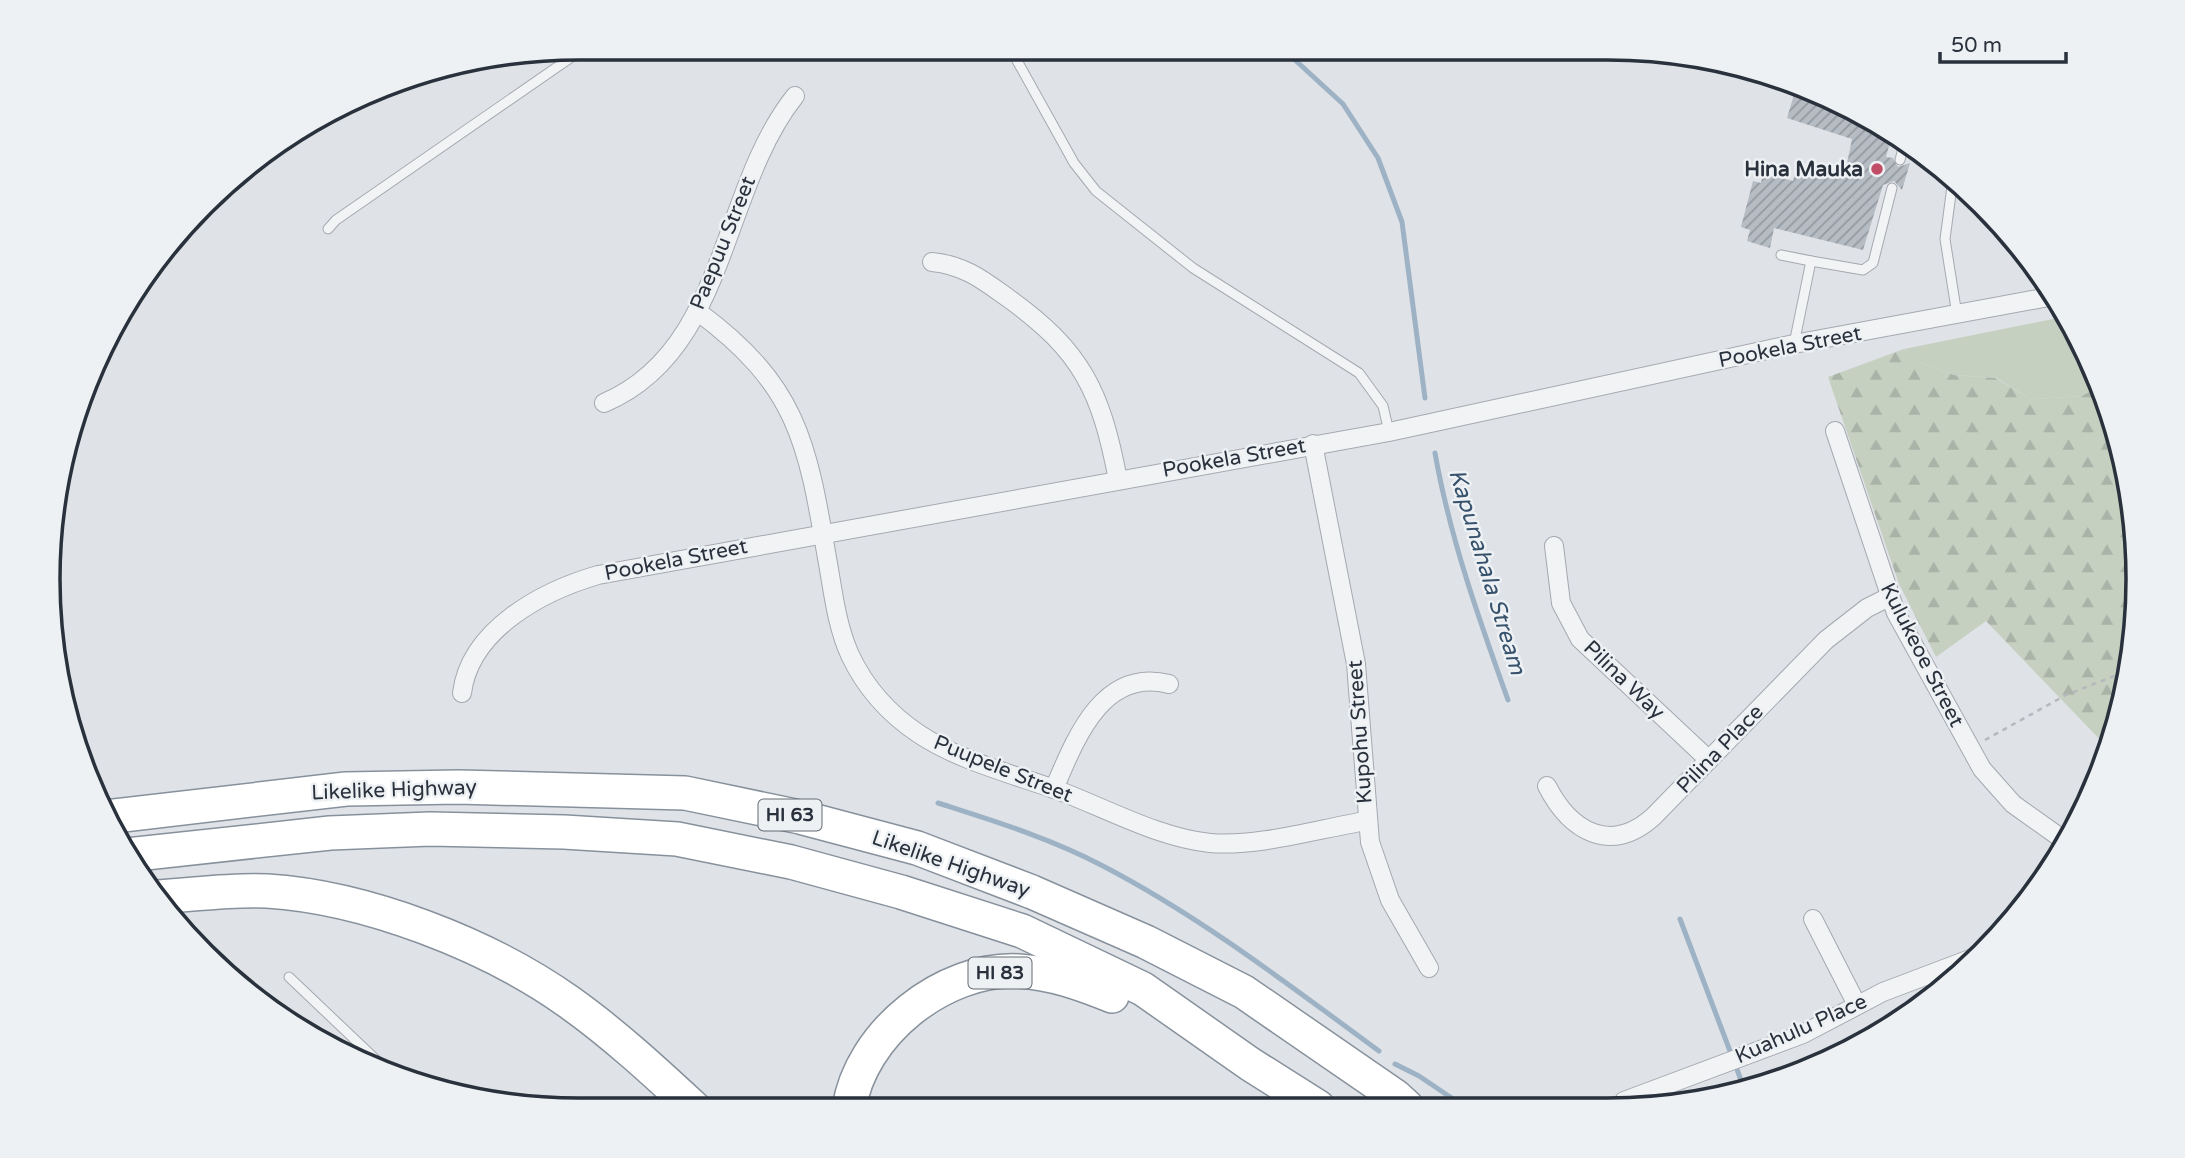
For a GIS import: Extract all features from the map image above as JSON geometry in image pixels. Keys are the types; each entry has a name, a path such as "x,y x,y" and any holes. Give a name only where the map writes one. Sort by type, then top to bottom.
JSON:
{"highway":[{"name":"Likelike Highway","path":"117,816 346,789 458,787 685,793 800,817 917,848 1032,892 1146,942 1244,992 1397,1098"},
{"name":"Likelike Highway","path":"139,855 330,833 430,829 564,832 677,839 791,862 901,892 1022,931 1143,989 1304,1098"},
{"path":"168,896 267,891 344,902 413,923 511,967 569,1002 682,1098"},
{"name":"HI 83","path":"853,1098 869,1058 894,1022 930,995 975,977 1017,971 1064,977 1206,1034"}],"street":[{"name":"Paepuu Street","path":"604,403 631,390 653,372 697,311 714,277 763,143 795,96"},
{"path":"932,262 973,273 1029,313 1061,342 1085,375 1102,409 1118,480"},
{"name":"Pookela Street","path":"462,693 471,663 491,638 520,611 556,590 598,575 1389,432 1794,344 2043,298"},
{"name":"Puupele Street","path":"697,311 747,352 763,369 789,409 808,457 842,634 861,675 874,694 903,723 934,743 1179,836 1209,843 1244,842 1366,821"},
{"name":"Kulukeoe Street","path":"1835,432 1889,597 1908,638 1982,769 2012,804 2058,836"},
{"name":"Kupohu Street","path":"1313,444 1356,664 1366,821 1382,881 1429,968"},
{"name":"Pilina Way","path":"1554,546 1561,603 1580,639 1709,760"},
{"name":"Pilina Place","path":"1547,786 1559,807 1582,828 1602,835 1623,834 1653,817 1826,640 1867,608 1889,597"},
{"path":"1054,789 1079,732 1102,703 1134,683 1169,684"},
{"path":"1813,919 1857,1005"},
{"name":"Kuahulu Place","path":"1634,1097 1803,1034 1906,982 1955,964"}],"lane":[{"path":"328,229 336,220 567,60"},
{"path":"1017,60 1074,163 1096,191 1193,268 1359,373 1383,406 1389,432"},
{"path":"1900,160 1902,152"},
{"path":"1781,255 1863,270 1873,263 1892,188"},
{"path":"1951,190 1945,239 1957,316"},
{"path":"1794,344 1811,261"},
{"path":"289,977 371,1055"}],"path":[{"path":"1970,748 2066,695 2117,675"}],"green space":[{"path":"2056,318 2090,392 2081,396 2031,399 1996,378 1954,375 1921,363 1904,349"},
{"path":"1904,349 1921,363 1954,375 1995,378 2031,399 2081,396 2090,392 2116,478 2126,579 2116,680 2100,740 1986,621 1936,657 1899,584 1828,377"}],"building":[{"name":"Hina Mauka","path":"1794,95 1836,113 1889,144 1886,157 1893,158 1898,167 1910,163 1902,190 1894,181 1883,185 1863,250 1774,228 1770,248 1747,241 1750,230 1741,227 1753,181 1761,183 1763,173 1793,181 1797,166 1844,178 1852,139 1787,118"}],"waterway":[{"name":"Kapunahala Stream","path":"1295,60 1343,104 1378,158 1402,222 1425,398"},
{"name":"Kapunahala Stream","path":"1435,453 1457,547 1508,700"},
{"path":"938,803 1063,847 1139,886 1244,953 1379,1051"},
{"name":"Kapunahala Stream","path":"1680,919 1741,1081"},
{"path":"1395,1064 1452,1098"}],"place":[{"name":"Hina Mauka","path":"1877,169"}]}
